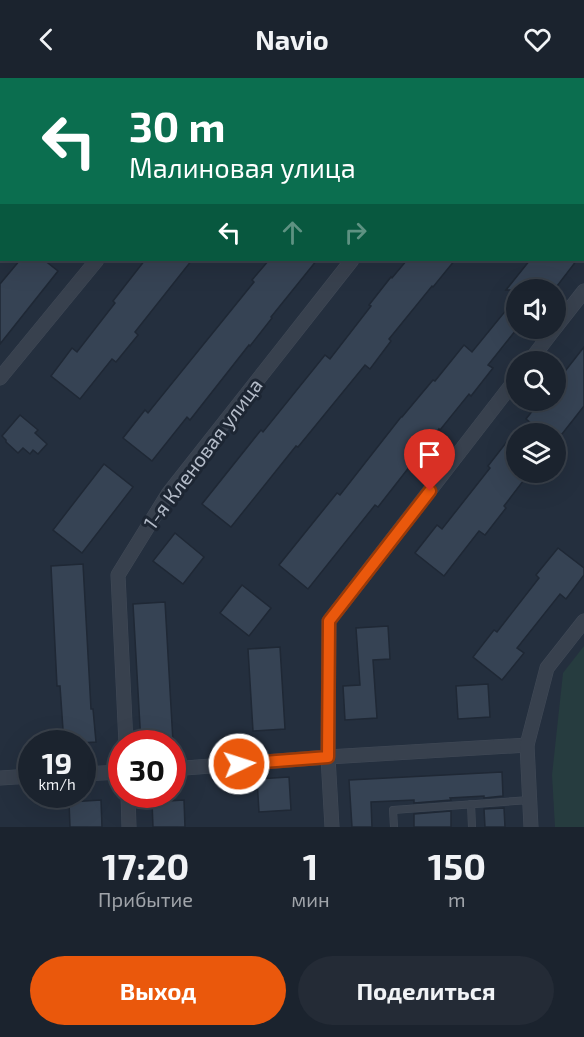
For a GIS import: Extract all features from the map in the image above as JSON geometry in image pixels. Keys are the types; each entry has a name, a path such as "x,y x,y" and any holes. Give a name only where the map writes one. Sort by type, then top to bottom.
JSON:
{"street":[{"path":"0,378 96,261"},
{"name":"1-я Кленовая улица","path":"125,730 117,575 168,494 351,261"},
{"path":"566,314 584,291"},
{"path":"537,351 547,339"},
{"path":"332,827 328,757 329,621 506,392"},
{"path":"531,827 527,745 546,668 584,621"},
{"path":"186,768 527,745"},
{"path":"0,777 18,776"},
{"path":"128,808 129,827"}],"lane":[{"path":"394,827 393,810 530,800"},
{"path":"471,804 472,827"}],"green space":[{"path":"584,646 584,827 555,827 552,775 563,673"}],"building":[{"path":"19,261 45,261 58,271 0,344 0,284"},
{"path":"144,261 191,261 135,332 138,335 116,362 112,359 80,399 51,376 72,348 77,352 115,303 113,301"},
{"path":"268,261 316,261 190,420 187,417 152,461 123,438 145,410 148,413 254,282 252,280"},
{"path":"406,261 454,261 389,339 391,341 370,369 365,365 231,527 202,504 325,355 330,359 371,306 369,305"},
{"path":"529,261 576,261 562,279 515,279"},
{"path":"506,310 506,339 509,339 488,365 493,368 471,396 469,394 439,429 378,507 375,505 308,589 279,565 337,493 340,495 401,417 433,380 435,381 464,345 472,352"},
{"path":"584,347 584,406 566,429 566,423 531,423 526,419 532,411 566,411 566,370"},
{"path":"20,415 38,430 35,433 47,444 38,454 33,450 30,454 23,448 18,453 2,436"},
{"path":"506,443 506,483 522,483 485,535 479,531 444,576 415,553 437,525 442,529 490,468 488,466"},
{"path":"104,464 133,487 82,553 53,530"},
{"path":"175,533 204,557 183,584 153,561"},
{"path":"558,548 584,568 584,575 566,599 560,594 517,648 524,653 502,680 473,657 494,630 497,632 539,578 536,575"},
{"path":"83,564 91,709 93,709 95,730 63,730 60,686 57,686 51,566"},
{"path":"242,585 271,608 249,636 220,613"},
{"path":"165,602 172,730 140,730 133,604"},
{"path":"388,626 390,659 373,660 377,718 345,720 343,686 360,685 356,628"},
{"path":"280,647 285,729 253,731 248,649"},
{"path":"488,684 490,717 458,719 456,686"},
{"path":"502,772 503,796 450,798 451,800 414,803 414,800 371,802 372,827 352,827 349,780"},
{"path":"289,777 291,810 259,812 257,779"},
{"path":"96,800 101,800 102,827 70,827 69,808 96,808"},
{"path":"152,808 184,808 185,827 153,827"},
{"path":"504,808 505,827 485,827 484,809"},
{"path":"451,811 451,827 414,827 414,814"}],"route":[{"path":"239,764 328,757 329,621 430,491"}]}
